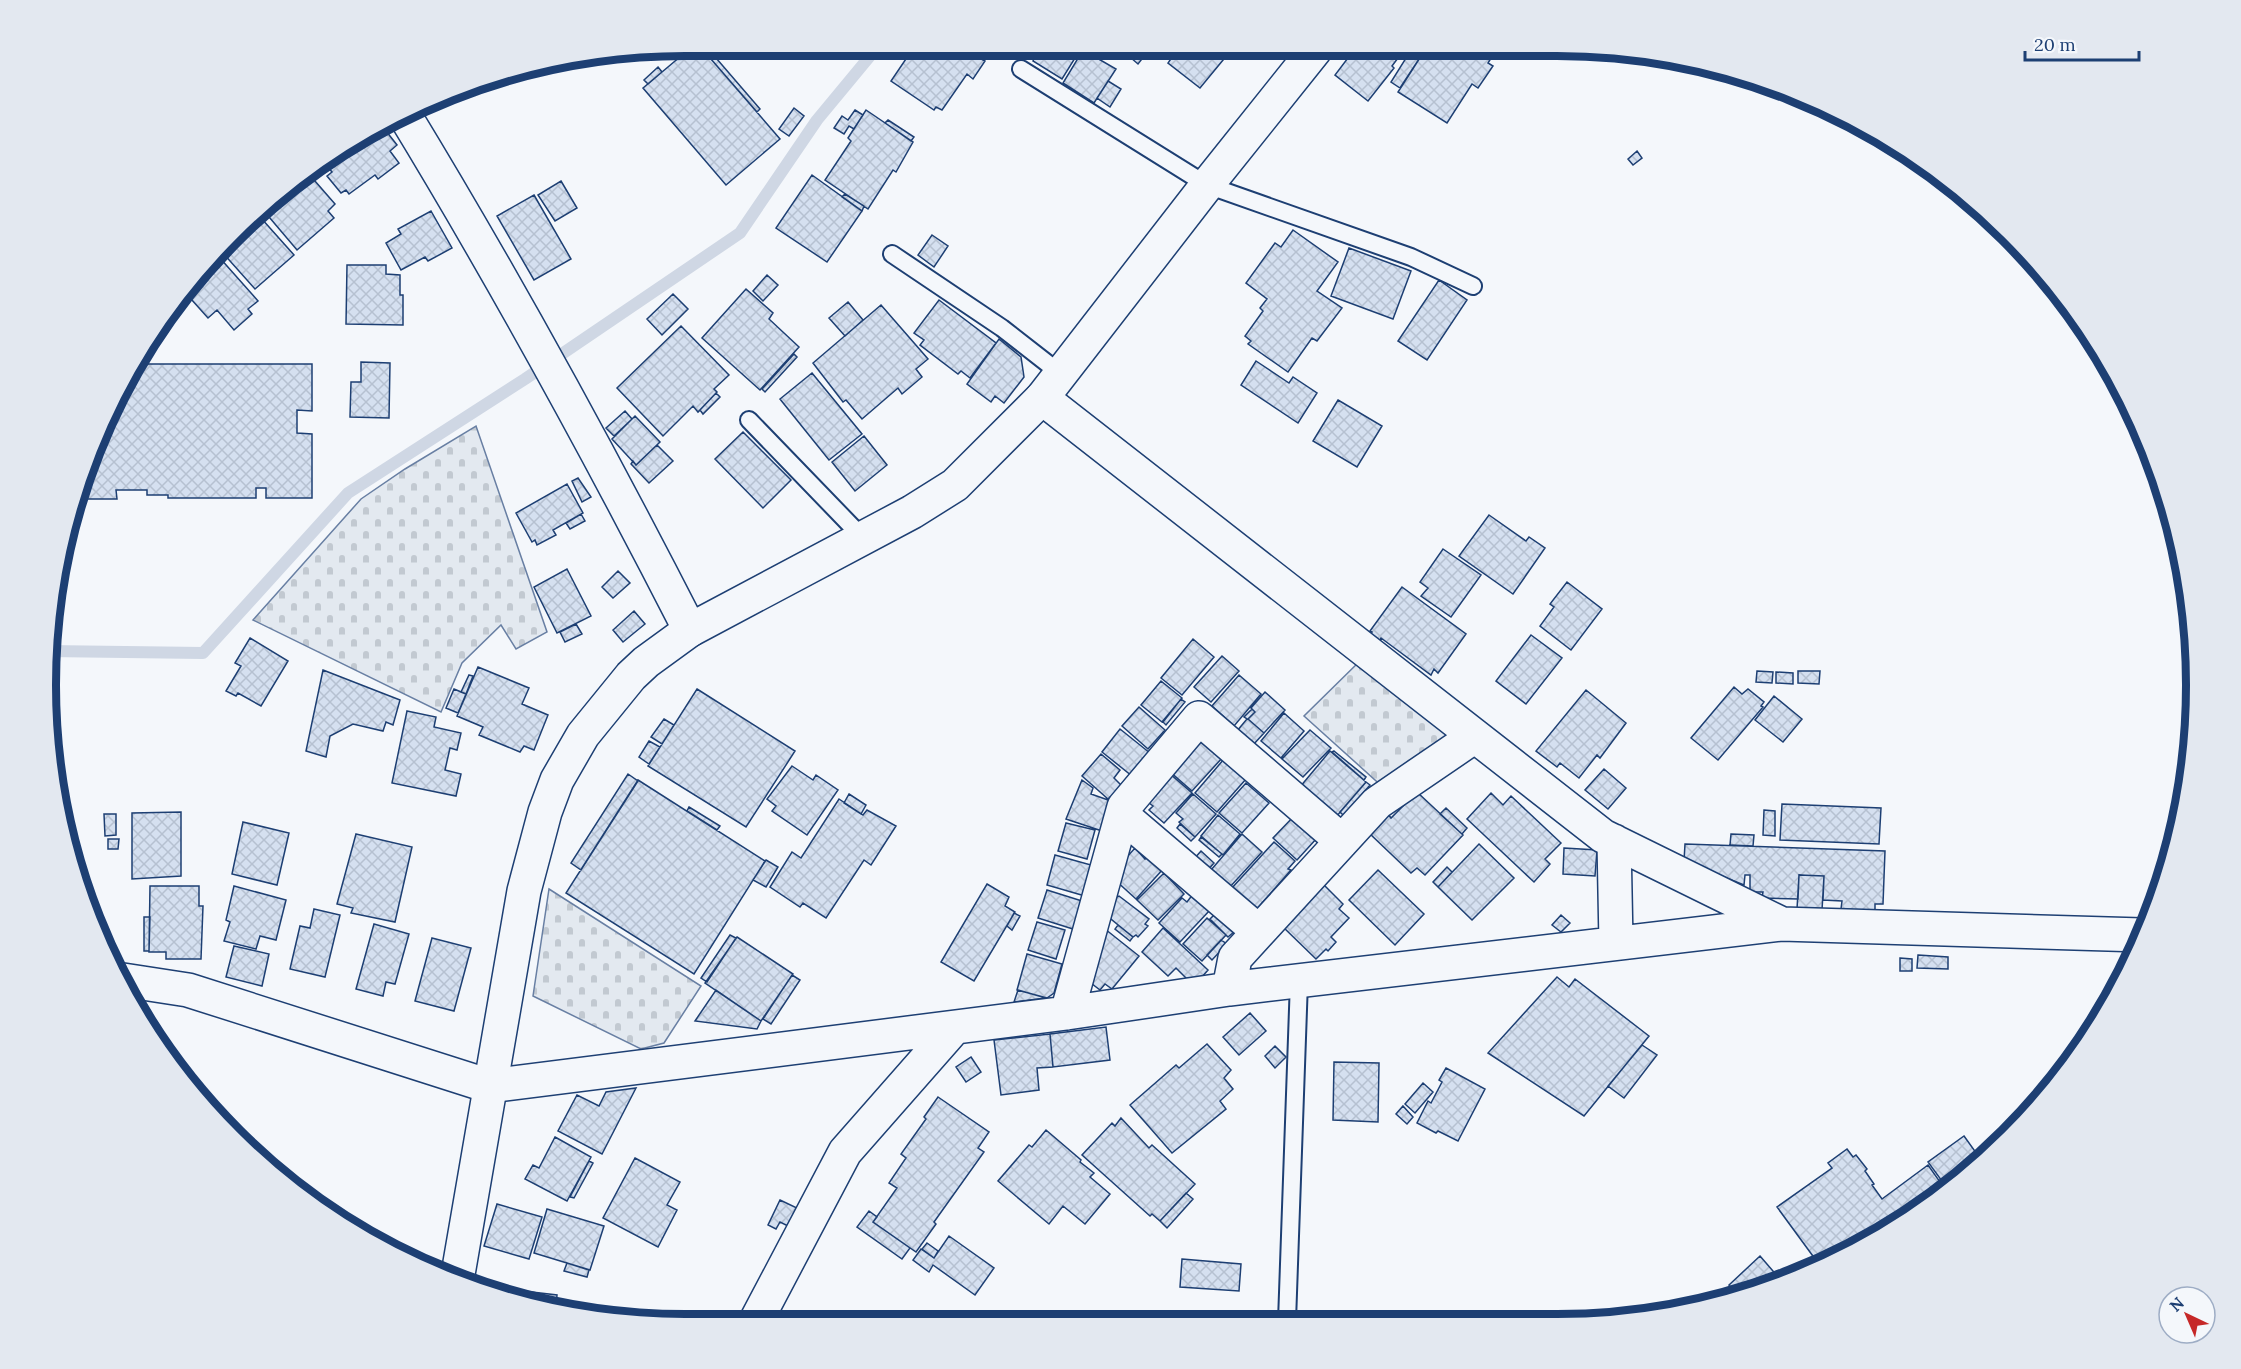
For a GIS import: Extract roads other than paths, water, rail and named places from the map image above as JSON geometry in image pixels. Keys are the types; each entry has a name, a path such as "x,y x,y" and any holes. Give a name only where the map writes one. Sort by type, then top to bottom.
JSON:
{"street":[{"path":"458,1271 524,891 545,812 557,780 583,735 618,690 646,662 690,630 912,512 955,485 1052,386 1310,56"},
{"path":"407,119 449,189 617,488 690,630"},
{"path":"1052,386 1475,736 1603,836 1782,924"},
{"path":"1067,1013 1124,807 1199,718 1342,840"},
{"path":"1229,989 1235,958 1377,803 1475,736"},
{"path":"1123,816 1258,931"},
{"path":"1614,842 1616,944"},
{"path":"130,981 188,990 489,1086 954,1028 1229,989 1782,924 2134,934"},
{"path":"760,1314 845,1152 954,1028"}],"lane":[{"path":"1021,69 1207,185 1411,257 1473,286"},
{"path":"892,254 1002,328 1052,386"},
{"path":"749,420 863,538"},
{"path":"1287,1314 1299,981"}],"waterway":[{"path":"57,651 203,653 348,493 525,379 740,233 817,120 870,56"}]}
